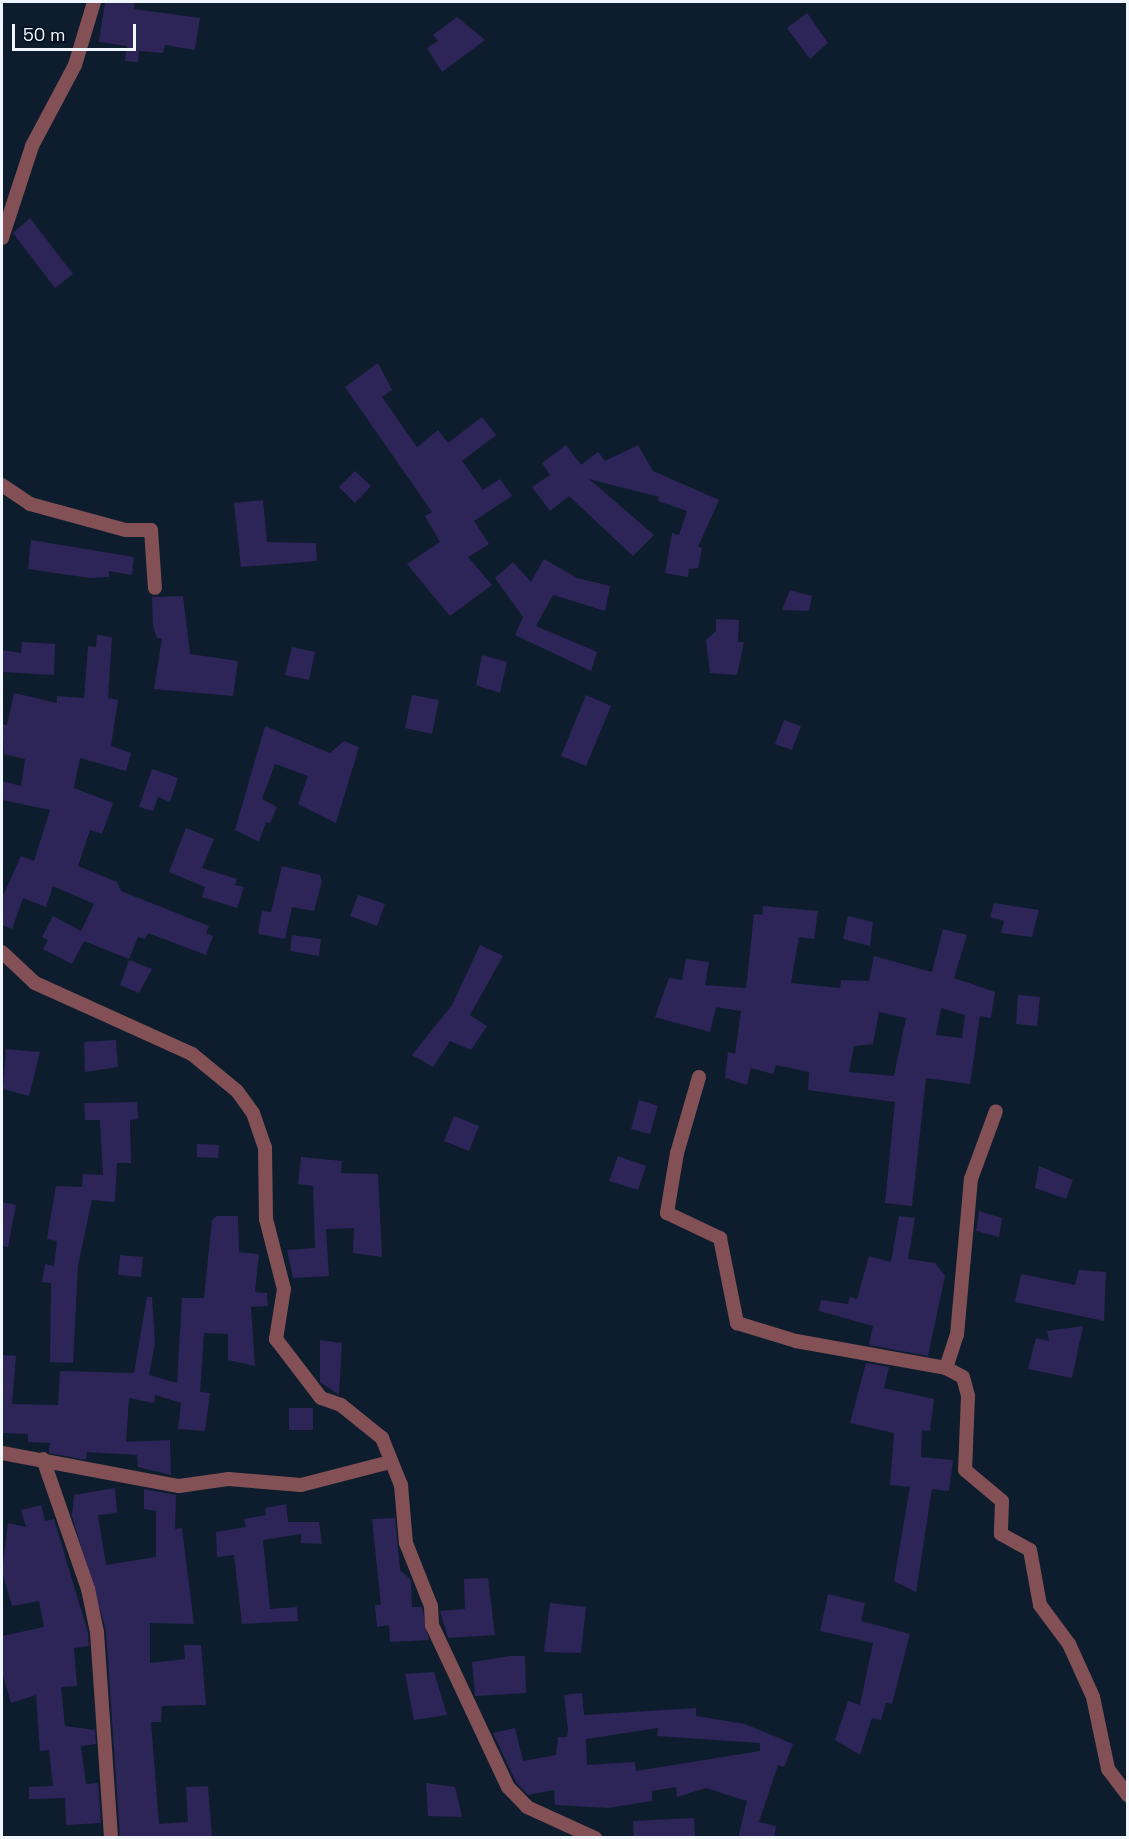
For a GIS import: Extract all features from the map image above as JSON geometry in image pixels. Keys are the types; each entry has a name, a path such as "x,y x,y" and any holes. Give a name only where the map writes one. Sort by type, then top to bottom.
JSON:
{"street":[{"path":"2,238 32,146 75,65 94,2"},
{"path":"2,485 30,504 126,530 151,530 155,588"},
{"path":"2,952 35,983 179,1046 237,1091 253,1113 265,1146 266,1219 284,1289 276,1339 321,1398 341,1405 382,1438 401,1485 406,1543 431,1606 432,1625 508,1787 527,1807 595,1838"},
{"path":"699,1077 677,1153 667,1213 720,1238 737,1323 796,1341 946,1368 963,1377 968,1396 965,1470 1002,1501 1001,1534 1030,1550 1040,1605 1069,1644 1093,1697 1097,1735 1108,1769 1128,1796"},
{"path":"946,1368 957,1335 971,1179 996,1111"},
{"path":"2,1453 179,1486 228,1479 301,1485 390,1462"},
{"path":"43,1459 88,1589 97,1632 111,1838"}],"building":[{"path":"105,2 135,2 134,9 200,18 195,50 165,45 163,53 139,51 138,62 125,61 127,46 99,42"},
{"path":"807,13 828,43 810,59 787,28"},
{"path":"457,17 485,40 442,72 427,48 438,41 433,35"},
{"path":"30,218 73,274 55,288 13,233"},
{"path":"378,363 392,390 382,397 417,447 438,430 448,443 482,417 496,435 462,461 483,490 500,479 512,496 474,521 489,544 468,557 492,585 450,616 407,564 440,542 425,516 432,512 345,387"},
{"path":"566,445 581,465 598,452 605,461 638,445 653,471 719,500 698,547 702,548 698,568 689,569 688,577 665,573 672,533 679,535 687,511 658,501 659,497 589,479 654,535 633,556 569,496 550,511 532,487 550,475 542,463"},
{"path":"355,471 371,486 355,503 339,487"},
{"path":"263,500 267,542 316,543 317,561 241,567 234,503"},
{"path":"31,540 134,557 132,575 109,571 109,577 90,578 28,569"},
{"path":"544,559 577,578 610,586 605,611 553,595 536,626 597,652 591,671 515,635 523,617 495,578 513,562 531,582"},
{"path":"790,590 812,596 809,611 782,610"},
{"path":"183,596 190,654 238,661 233,696 154,689 162,638 157,638 153,626 152,597"},
{"path":"716,619 739,620 738,642 744,642 737,675 710,673 706,640 716,631"},
{"path":"97,635 112,637 108,698 118,700 111,746 131,753 126,771 80,758 74,788 113,803 102,834 90,830 78,866 117,882 121,891 209,926 206,933 213,936 206,955 148,933 145,939 138,937 129,959 84,941 72,964 43,949 48,940 42,937 53,916 81,931 94,904 53,886 46,907 23,898 12,929 2,925 2,898 21,856 34,861 50,810 2,800 2,781 21,786 25,759 4,754 2,724 7,725 14,693 57,703 57,696 84,698 88,646 96,647"},
{"path":"22,642 55,644 54,675 2,672 2,650 21,653"},
{"path":"292,647 315,652 309,680 285,675"},
{"path":"482,655 507,662 500,693 476,685"},
{"path":"412,695 439,700 432,734 405,728"},
{"path":"586,695 611,706 586,766 561,756"},
{"path":"784,720 801,726 792,750 775,744"},
{"path":"265,726 330,753 344,741 359,747 336,823 298,804 308,776 275,764 262,799 277,807 270,823 266,822 259,842 235,830"},
{"path":"152,769 178,778 170,802 158,797 153,811 139,807"},
{"path":"186,828 214,839 202,868 237,879 235,885 244,887 237,908 202,897 205,887 169,872"},
{"path":"282,866 320,875 322,881 314,911 292,907 285,939 258,934 262,911 271,912"},
{"path":"358,895 385,904 377,926 350,916"},
{"path":"994,903 1039,910 1032,937 1001,933 1004,921 990,917"},
{"path":"763,906 818,911 814,939 799,937 791,983 840,988 841,980 869,981 874,956 932,972 943,929 967,935 954,978 995,992 991,1018 980,1016 970,1084 926,1078 912,1206 885,1203 895,1102 808,1090 809,1072 776,1065 773,1074 751,1068 747,1085 725,1078 728,1052 735,1054 741,1011 716,1007 710,1032 655,1017 669,978 682,980 686,959 709,962 705,985 746,988 754,914 762,915","holes":["941,1008 965,1015 962,1038 936,1035","879,1012 906,1018 894,1076 849,1072 854,1046 873,1044"]},
{"path":"848,916 873,922 870,946 843,939"},
{"path":"292,935 321,939 319,956 290,951"},
{"path":"480,945 503,956 470,1015 487,1026 471,1050 450,1041 433,1067 412,1055 452,1005"},
{"path":"129,960 152,969 139,993 120,985"},
{"path":"1018,995 1040,997 1037,1026 1016,1024"},
{"path":"116,1040 118,1067 85,1072 84,1042"},
{"path":"6,1049 40,1052 29,1096 3,1089"},
{"path":"639,1100 658,1106 650,1134 631,1129"},
{"path":"137,1102 138,1119 130,1120 131,1163 117,1163 115,1202 92,1200 78,1265 73,1363 50,1362 51,1283 42,1282 45,1264 54,1266 57,1241 47,1239 56,1186 82,1187 83,1174 103,1175 100,1120 85,1120 84,1103"},
{"path":"454,1116 479,1126 469,1151 444,1141"},
{"path":"197,1144 219,1145 218,1158 197,1157"},
{"path":"618,1156 646,1166 638,1190 609,1181"},
{"path":"301,1157 342,1161 341,1173 378,1174 382,1257 353,1253 354,1228 326,1229 329,1276 293,1278 287,1250 315,1248 313,1186 298,1184"},
{"path":"1039,1166 1073,1180 1066,1199 1035,1188"},
{"path":"2,1202 16,1205 8,1247 2,1246"},
{"path":"979,1211 1002,1218 999,1237 976,1231"},
{"path":"217,1216 238,1216 239,1252 259,1254 255,1292 267,1293 268,1306 251,1307 255,1366 228,1360 228,1334 204,1333 200,1392 210,1393 205,1431 178,1429 181,1403 155,1395 154,1403 129,1398 126,1442 170,1440 171,1475 138,1467 137,1455 87,1452 86,1460 49,1453 50,1443 28,1442 28,1434 2,1433 2,1355 16,1356 12,1404 58,1405 60,1371 134,1373 147,1297 152,1297 155,1343 149,1375 177,1383 182,1298 204,1298 212,1220"},
{"path":"899,1216 915,1218 908,1259 935,1263 945,1276 928,1356 869,1345 873,1326 819,1311 821,1300 848,1304 850,1297 857,1299 869,1256 891,1262"},
{"path":"120,1255 143,1257 141,1277 118,1275"},
{"path":"1079,1270 1106,1272 1104,1321 1015,1302 1021,1274 1075,1285"},
{"path":"1083,1326 1072,1378 1028,1369 1036,1338 1049,1341 1047,1331"},
{"path":"320,1340 342,1343 339,1395 320,1382"},
{"path":"866,1363 889,1367 884,1388 934,1399 930,1431 922,1430 921,1457 953,1460 949,1491 932,1489 916,1592 894,1581 910,1487 890,1485 894,1433 850,1423"},
{"path":"289,1408 313,1408 313,1430 289,1430"},
{"path":"115,1488 117,1513 98,1515 106,1565 156,1557 156,1511 144,1509 144,1489 176,1495 175,1529 182,1528 194,1624 150,1623 150,1663 185,1659 184,1645 201,1645 206,1705 162,1706 161,1722 151,1722 159,1824 188,1822 186,1787 208,1786 212,1838 120,1838 106,1630 72,1516 74,1495"},
{"path":"286,1504 288,1522 319,1522 322,1544 301,1543 301,1534 263,1540 270,1609 297,1607 298,1621 242,1624 234,1555 217,1557 216,1532 246,1527 244,1519 266,1515 265,1508"},
{"path":"41,1505 45,1521 54,1519 88,1633 89,1646 74,1648 77,1686 61,1687 65,1726 95,1730 96,1744 81,1746 86,1784 98,1783 101,1823 66,1825 65,1798 29,1799 29,1787 53,1786 49,1750 40,1751 36,1695 11,1703 2,1672 2,1636 44,1627 39,1601 12,1606 2,1572 8,1523 26,1527 21,1510"},
{"path":"395,1518 400,1570 411,1580 412,1607 422,1607 429,1640 390,1642 389,1625 377,1627 375,1605 381,1605 372,1519"},
{"path":"488,1578 495,1635 448,1638 440,1611 465,1609 464,1579"},
{"path":"828,1594 865,1603 861,1621 910,1634 892,1704 886,1703 881,1720 872,1718 860,1755 835,1740 848,1701 860,1705 873,1643 820,1631"},
{"path":"550,1603 586,1607 581,1653 544,1652"},
{"path":"525,1656 526,1693 475,1696 472,1662"},
{"path":"434,1672 447,1715 414,1720 405,1674"},
{"path":"582,1693 584,1715 696,1708 696,1716 745,1724 793,1744 784,1767 778,1765 759,1822 776,1826 774,1838 738,1838 747,1801 706,1788 677,1797 676,1787 652,1791 652,1801 608,1808 555,1805 554,1790 528,1795 516,1782 493,1733 515,1728 523,1761 556,1755 558,1737 567,1737 568,1730 564,1695","holes":["658,1728 657,1736 760,1743 760,1751 636,1771 635,1762 587,1765 586,1739"]},
{"path":"426,1783 455,1787 462,1817 428,1816"},
{"path":"694,1818 695,1838 634,1838 633,1821"}]}
